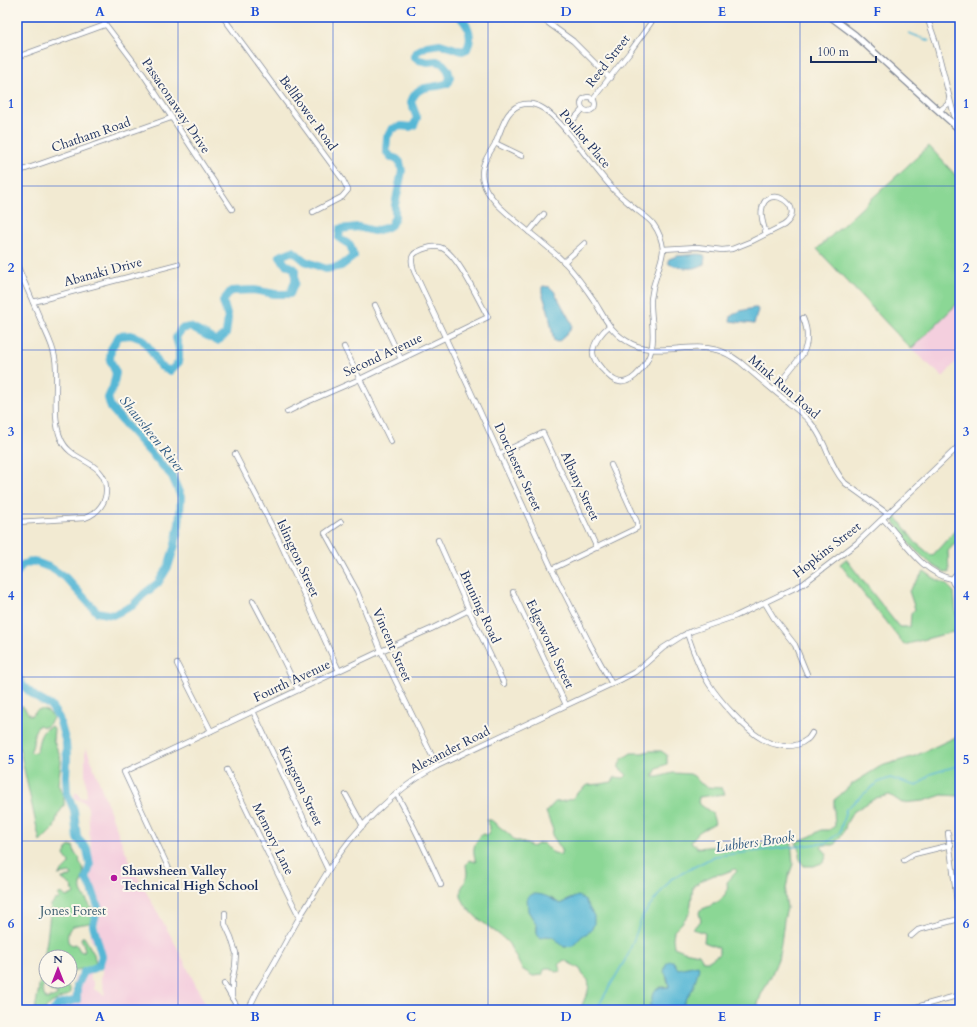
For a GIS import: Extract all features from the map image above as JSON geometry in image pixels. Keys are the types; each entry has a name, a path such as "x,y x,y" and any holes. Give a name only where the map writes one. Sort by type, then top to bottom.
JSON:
{"main road":[{"path":"831,17 855,35 958,128"}],"street":[{"name":"Passaconaway Drive","path":"100,17 143,74 232,209"},
{"name":"Bellflower Road","path":"223,17 343,180 348,190 342,197 313,212"},
{"path":"540,17 572,41 610,78"},
{"name":"Reed Street","path":"592,100 655,17"},
{"path":"927,17 933,33 958,128"},
{"path":"17,57 106,25"},
{"path":"939,111 948,104 949,95"},
{"name":"Reed Street","path":"583,109 581,104 583,100 588,98 592,100"},
{"name":"Reed Street","path":"583,109 588,111 592,109 594,104 592,100"},
{"name":"Pouliot Place","path":"652,349 630,342 616,333 609,326 588,291 575,274 564,262 510,216 487,191 482,176 482,168 508,114 514,108 523,104 530,104 542,108 553,117 565,129 614,189 653,224 660,234 663,249"},
{"name":"Reed Street","path":"565,129 583,109"},
{"name":"Chatham Road","path":"17,172 171,118"},
{"path":"495,143 522,156"},
{"path":"609,326 602,333 593,347 593,354 598,365 612,378 625,382 633,378 646,364 652,349 653,336 651,311 653,288 663,249 702,247 722,250 732,249 766,234 784,224 790,218 791,208 783,199 777,197 771,198 762,206 761,212 766,234"},
{"path":"529,232 544,214"},
{"path":"564,262 585,243"},
{"name":"Dorchester Street","path":"488,317 461,268 449,254 440,247 426,248 416,252 413,256 412,262 414,271 552,569 612,684"},
{"name":"Abanaki Drive","path":"33,302 178,264"},
{"path":"17,265 50,341 55,358 57,423 60,438 72,453 80,459 92,464 100,472 105,482 106,494 105,499 99,509 95,513 85,518 17,522"},
{"path":"376,305 401,359"},
{"name":"Second Avenue","path":"287,412 360,379 488,317"},
{"path":"774,390 804,351 807,332 804,318"},
{"path":"344,347 391,442"},
{"name":"Mink Run Road","path":"652,349 712,349 722,351 740,362 774,390 814,427 842,480 888,514"},
{"name":"Albany Street","path":"499,454 543,433 597,548"},
{"name":"Hopkins Street","path":"625,677 645,664 668,645 687,633 729,619 803,584 848,550 960,446"},
{"name":"Islington Street","path":"235,454 278,540 339,672"},
{"path":"552,569 635,530 638,526 611,465"},
{"path":"883,519 905,545 929,568 939,575 952,579"},
{"name":"Vincent Street","path":"342,522 325,533 357,591 381,651 437,766"},
{"name":"Bruning Road","path":"438,540 504,684"},
{"path":"952,579 955,575 960,574"},
{"path":"952,579 954,585 960,587"},
{"name":"Edgeworth Street","path":"513,592 566,705"},
{"path":"253,601 298,690"},
{"path":"765,603 774,618 795,645 807,674"},
{"name":"Fourth Avenue","path":"169,869 124,772 469,610"},
{"path":"687,633 700,668 710,685 728,708 754,733 763,740 783,746 801,743 807,740 812,734"},
{"path":"177,664 211,731"},
{"name":"Alexander Road","path":"248,1010 258,990 328,870 363,826 396,794 437,766 625,677"},
{"name":"Kingston Street","path":"253,711 328,870"},
{"name":"Memory Lane","path":"227,770 270,860 300,918"},
{"path":"396,794 408,815 441,885"},
{"path":"346,795 363,826"},
{"path":"948,833 951,845 960,924"},
{"path":"904,860 914,854 951,845"},
{"path":"224,913 224,924 231,937 236,954 232,981 232,998"},
{"path":"911,936 918,930 960,919"},
{"path":"224,984 239,1010"},
{"path":"913,1008 960,995"}],"shaded area":[{"path":"960,301 960,357 943,377 911,349"},
{"name":"Shawsheen Valley Technical High School","path":"86,747 123,846 137,876 177,947 208,1010 52,1010 66,1003 71,998 73,989 78,989 78,975 83,973 90,974 94,983 94,989 105,995 101,979 104,959 100,950 91,940 90,934 92,931 98,932 98,925 91,879 90,866 92,851 88,808 86,804 76,799 74,796 77,792 82,798 86,797 87,795"}],"green space":[{"path":"929,146 958,178 960,177 960,301 911,349 817,249"},
{"path":"895,515 915,542 932,556 960,525 960,538 948,551 949,573 938,569 907,541 895,523"},
{"path":"846,559 899,627 910,627 911,614 915,609 909,591 924,571 946,584 954,592 960,640 952,632 904,645 840,564"},
{"path":"22,705 30,716 37,711 43,710 47,711 53,717 47,726 44,727 39,725 34,735 33,745 30,752 34,753 37,751 39,739 45,730 52,726 54,729 53,740 60,755 61,762 58,784 64,798 64,806 58,814 54,828 40,842 17,737 17,716"},
{"path":"960,735 960,796 942,795 924,801 902,803 890,795 876,798 853,812 846,824 845,829 834,845 824,845 821,847 827,854 824,862 814,866 804,866 799,855 800,850 796,843 821,830 829,830 835,826 834,800 852,784 881,766 915,756"},
{"path":"649,751 661,751 667,755 667,764 657,768 653,777 673,773 690,774 707,787 722,788 725,794 699,797 698,803 712,813 715,823 699,832 691,841 697,848 717,846 724,848 732,845 744,847 781,842 791,839 793,864 788,878 785,895 787,908 778,959 761,995 756,1010 688,1010 682,1006 693,988 688,967 678,970 673,962 666,975 669,987 660,987 662,1009 673,1010 582,1010 582,1005 589,985 588,980 580,969 564,960 558,965 561,971 555,972 551,968 545,968 542,975 533,976 522,969 509,944 476,917 466,906 461,897 461,889 466,880 466,865 469,860 476,862 474,854 475,844 482,834 489,835 490,827 487,820 491,820 510,835 515,841 519,841 533,847 543,843 552,852 560,855 562,850 552,835 553,830 546,812 555,802 566,801 573,798 588,785 612,782 615,777 624,778 627,775 619,768 622,759 631,753 642,753","holes":["735,869 737,871 727,882 726,894 719,902 713,903 710,906 700,910 699,913 701,921 692,929 705,933 704,942 719,948 719,954 709,961 703,961 699,954 674,947 674,931 690,912 693,886 714,875 722,874","551,898 560,904 570,899 591,930 582,936 572,946 564,947 552,937 537,936 537,925 528,911"]},
{"name":"Jones Forest","path":"73,846 75,854 79,857 83,868 81,890 91,908 93,915 93,918 88,923 74,926 70,929 68,934 68,942 72,945 76,944 80,951 83,952 85,950 81,939 84,937 94,954 96,964 91,968 78,970 78,949 45,949 51,905 55,900 60,899 58,895 60,893 66,897 74,893 72,886 62,879 70,877 72,875 71,873 58,875 69,864 64,855 67,848"},
{"name":"Jones Forest","path":"39,989 42,989 46,999 48,999 58,995 48,989 70,989 68,995 51,1003 45,1010 35,1010"}],"water":[{"path":"698,254 704,255 704,264 696,268 677,267 669,264 669,259 677,256"},
{"path":"543,286 550,287 554,291 572,325 571,329 558,342 554,341 548,310 542,293"},
{"path":"757,308 758,310 754,324 730,321 731,316 740,311"},
{"path":"533,894 550,898 560,904 578,896 584,899 594,916 594,924 591,931 582,936 573,946 564,947 553,937 546,936 542,938 537,936 537,925 528,911 527,897"},
{"path":"669,961 673,961 678,969 698,965 699,968 693,988 682,1006 678,1008 661,1009 653,1007 649,1005 652,1001 654,991 659,988 669,987 667,977 664,972 666,964"}],"waterway":[{"name":"Shawsheen River","path":"17,573 22,565 33,561 51,568 65,577 97,612 113,615 132,606 158,583 168,567 175,545 179,524 181,497 172,476 111,408 108,398 113,387 116,373 110,360 111,349 119,336 131,335 142,339 160,366 170,371 179,362 179,348 176,338 181,329 190,327 217,341 226,334 228,318 223,301 231,291 254,290 275,294 290,294 295,282 295,269 285,264 280,256 293,251 305,261 326,269 341,266 354,256 350,245 339,238 340,229 358,227 374,231 391,225 395,217 395,205 402,171 400,162 391,157 386,151 387,137 392,129 401,126 410,127 414,125 417,118 411,102 417,92 422,89 448,83 450,77 448,70 443,64 437,61 428,62 419,60 414,56 416,52 427,46 440,44 462,51 467,49 470,36 466,24 460,17"},
{"path":"909,33 929,41"},
{"name":"Shawsheen River","path":"17,675 23,686 37,698 51,706 59,718 66,743 67,793 74,810 77,838 87,849 90,865 86,879 92,889 98,907 93,925 102,956 99,966 84,972 77,986 77,1000 58,1005 54,1010"},
{"name":"Lubbers Brook","path":"596,1010 628,955 643,915 671,879 715,856 826,843 840,832 846,809 877,783 890,778 917,786 930,774 960,765"}],"place":[{"name":"Shawsheen Valley Technical High School","path":"114,878"}]}
